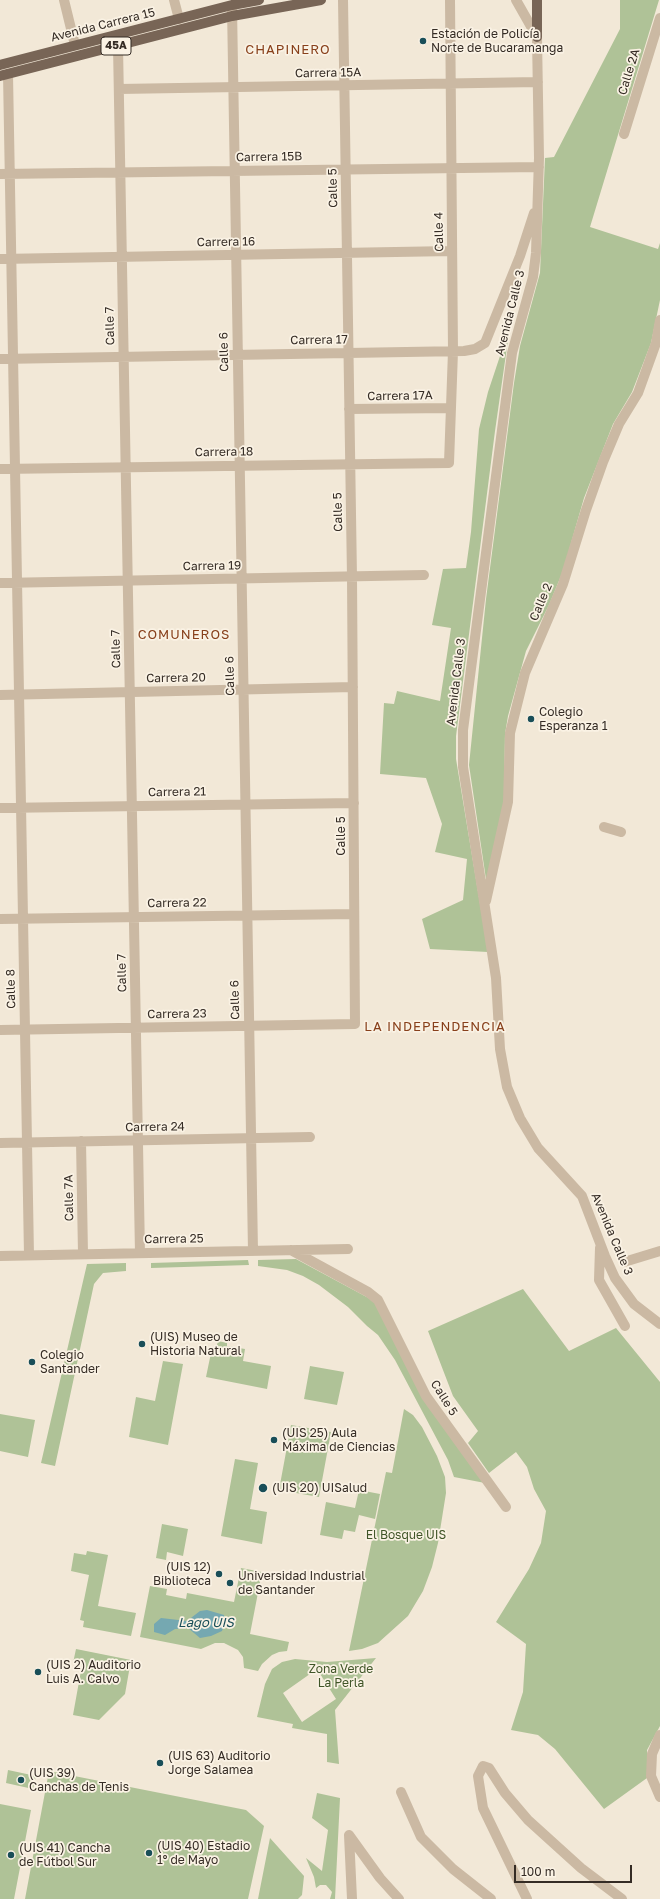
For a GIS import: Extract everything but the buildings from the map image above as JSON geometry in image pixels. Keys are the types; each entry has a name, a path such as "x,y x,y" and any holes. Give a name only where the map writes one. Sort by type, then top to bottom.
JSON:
{"main road":[{"name":"Avenida Carrera 15","path":"0,65 246,1 259,0"},
{"name":"Avenida Carrera 15","path":"4,75 232,16 321,0"},
{"path":"537,0 537,37"}],"street":[{"path":"64,0 75,46"},
{"path":"174,0 179,19"},
{"name":"Calle 5","path":"343,0 352,577 355,1024"},
{"name":"Calle 4","path":"449,463 453,351 450,0"},
{"name":"Avenida Calle 3","path":"516,0 537,37 538,201 534,270 512,353 462,738 463,767 496,978 500,1049 507,1087 529,1134 538,1148 582,1196 610,1268 627,1295 639,1309 660,1324"},
{"name":"Calle 6","path":"232,5 235,255 253,1251"},
{"name":"Calle 2A","path":"624,134 660,18"},
{"name":"Calle 7","path":"118,46 140,1253"},
{"name":"Calle 8","path":"4,75 5,174 12,258 28,1255"},
{"name":"Carrera 15A","path":"119,89 538,82"},
{"name":"Carrera 15B","path":"5,174 538,167"},
{"name":"Carrera 17","path":"0,359 453,351 475,349 485,343 520,256 538,201"},
{"name":"Carrera 16","path":"0,259 452,251"},
{"name":"Calle 2","path":"485,903 508,802 510,734 525,672 563,584 603,462 619,424 638,393 656,342 660,320"},
{"name":"Carrera 17A","path":"349,409 451,408"},
{"name":"Carrera 18","path":"0,469 350,463 449,463"},
{"name":"Carrera 19","path":"0,583 424,575"},
{"name":"Carrera 20","path":"0,695 353,687"},
{"name":"Carrera 21","path":"0,808 354,802"},
{"path":"604,827 621,832"},
{"name":"Carrera 22","path":"0,919 354,914"},
{"name":"Carrera 23","path":"0,1030 355,1024"},
{"name":"Carrera 24","path":"0,1143 310,1137"},
{"name":"Calle 7A","path":"81,1141 83,1254"},
{"path":"601,1244 599,1280 625,1326"},
{"name":"Carrera 25","path":"0,1256 348,1248"},
{"name":"Calle 5","path":"291,1250 373,1295 381,1306 426,1396 506,1507"},
{"path":"624,1262 660,1251"},
{"path":"660,1735 652,1754 651,1776 660,1797"},
{"path":"527,1899 483,1808 478,1776 483,1766 488,1768 505,1793 528,1820 581,1868 622,1899"},
{"path":"401,1792 421,1837 453,1869 490,1899"},
{"path":"352,1899 350,1835 380,1878 399,1899"}],"green space":[{"path":"620,0 659,0 590,227 658,249 660,243 660,300 651,343 632,392 613,424 584,498 563,571 549,605 526,651 508,716 505,734 504,800 487,886 469,765 486,599 514,383 520,346 540,273 545,158 554,157 620,29"},
{"path":"510,326 456,736 456,759 488,952 430,949 422,919 463,900 467,859 435,852 442,824 426,778 380,774 384,703 394,704 397,691 440,701 451,628 432,625 443,569 466,568 471,532 479,429 488,392"},
{"path":"296,1259 376,1302 420,1392 485,1483 454,1477 448,1460 395,1360 378,1335 348,1307 319,1285 303,1276 287,1270 258,1266 258,1260"},
{"path":"248,1260 249,1265 151,1268 151,1263"},
{"path":"126,1263 126,1271 103,1273 94,1284 55,1466 41,1463 87,1264"},
{"path":"523,1289 569,1351 616,1328 660,1382 660,1726 647,1750 647,1778 604,1809 555,1749 538,1735 511,1730 523,1692 526,1644 496,1622 529,1569 541,1543 546,1511 534,1489 527,1467 516,1452 489,1473 468,1443 478,1431 453,1396 428,1331"},
{"path":"218,1341 227,1343 227,1346 245,1349 243,1361 271,1366 267,1389 206,1377 212,1348 216,1349"},
{"path":"163,1361 183,1364 168,1445 129,1437 136,1397 155,1401"},
{"path":"310,1366 344,1372 337,1405 304,1399"},
{"name":"El Bosque UIS","path":"404,1409 413,1415 422,1427 437,1456 445,1477 446,1493 438,1543 432,1567 423,1591 408,1616 378,1643 362,1649 349,1651 386,1472 392,1473"},
{"path":"0,1414 35,1420 28,1457 0,1451"},
{"path":"291,1425 331,1432 319,1497 279,1490"},
{"path":"235,1459 258,1463 250,1509 267,1512 262,1544 221,1536"},
{"path":"359,1490 380,1494 375,1519 359,1515 355,1532 344,1530 342,1539 320,1535 326,1502 355,1508"},
{"path":"162,1524 188,1529 183,1556 167,1552 166,1560 156,1558"},
{"path":"87,1551 108,1555 98,1606 136,1613 131,1636 83,1627 84,1621 80,1620 89,1575 71,1571 74,1553 86,1555"},
{"path":"241,1568 262,1572 250,1634 289,1642 287,1651 272,1655 262,1664 258,1671 244,1668 243,1657 238,1650 224,1643 215,1643 201,1649 140,1637 150,1586 167,1589 166,1595 186,1599 187,1593 234,1602"},
{"path":"76,1649 131,1660 125,1694 99,1720 73,1715 82,1665 73,1663"},
{"name":"Zona Verde La Perla","path":"376,1658 335,1710 339,1764 327,1762 327,1734 292,1728 293,1724 257,1717 265,1684 272,1669 282,1662 295,1659 327,1662","holes":["317,1669 336,1699 302,1722 283,1693"]},
{"name":"(UIS 39) Canchas de Tenis","path":"8,1770 36,1776 33,1789 6,1783"},
{"name":"(UIS 40) Estadio 1º de Mayo","path":"49,1771 246,1810 264,1826 248,1899 25,1899"},
{"path":"317,1793 340,1798 335,1899 330,1899 332,1892 326,1885 320,1885 316,1888 314,1877 306,1858 322,1871 328,1830 312,1818"},
{"name":"(UIS 41) Cancha de Fútbol Sur","path":"0,1804 31,1810 14,1899 0,1899"},
{"path":"270,1838 304,1876 302,1895 298,1899 258,1899"}],"water":[{"name":"Lago UIS","path":"207,1610 224,1615 225,1622 222,1631 211,1636 200,1638 188,1628 175,1629 165,1635 154,1632 154,1624 161,1618 187,1621 200,1611"}],"place":[{"name":"Estación de Policía Norte de Bucaramanga","path":"423,41"},
{"name":"Colegio Esperanza 1","path":"531,719"},
{"name":"(UIS) Museo de Historia Natural","path":"142,1344"},
{"name":"Colegio Santander","path":"32,1362"},
{"name":"(UIS 25) Aula Máxima de Ciencias","path":"274,1440"},
{"name":"(UIS 20) UISalud","path":"263,1488"},
{"name":"(UIS 12) Biblioteca","path":"219,1574"},
{"name":"Universidad Industrial de Santander","path":"230,1583"},
{"name":"(UIS 2) Auditorio Luis A. Calvo","path":"38,1672"},
{"name":"(UIS 63) Auditorio Jorge Salamea","path":"160,1763"},
{"name":"(UIS 39) Canchas de Tenis","path":"21,1780"},
{"name":"(UIS 40) Estadio 1º de Mayo","path":"149,1853"},
{"name":"(UIS 41) Cancha de Fútbol Sur","path":"11,1855"}],"district":[{"name":"CHAPINERO","path":"288,50"},
{"name":"COMUNEROS","path":"184,635"},
{"name":"LA INDEPENDENCIA","path":"435,1027"}]}
